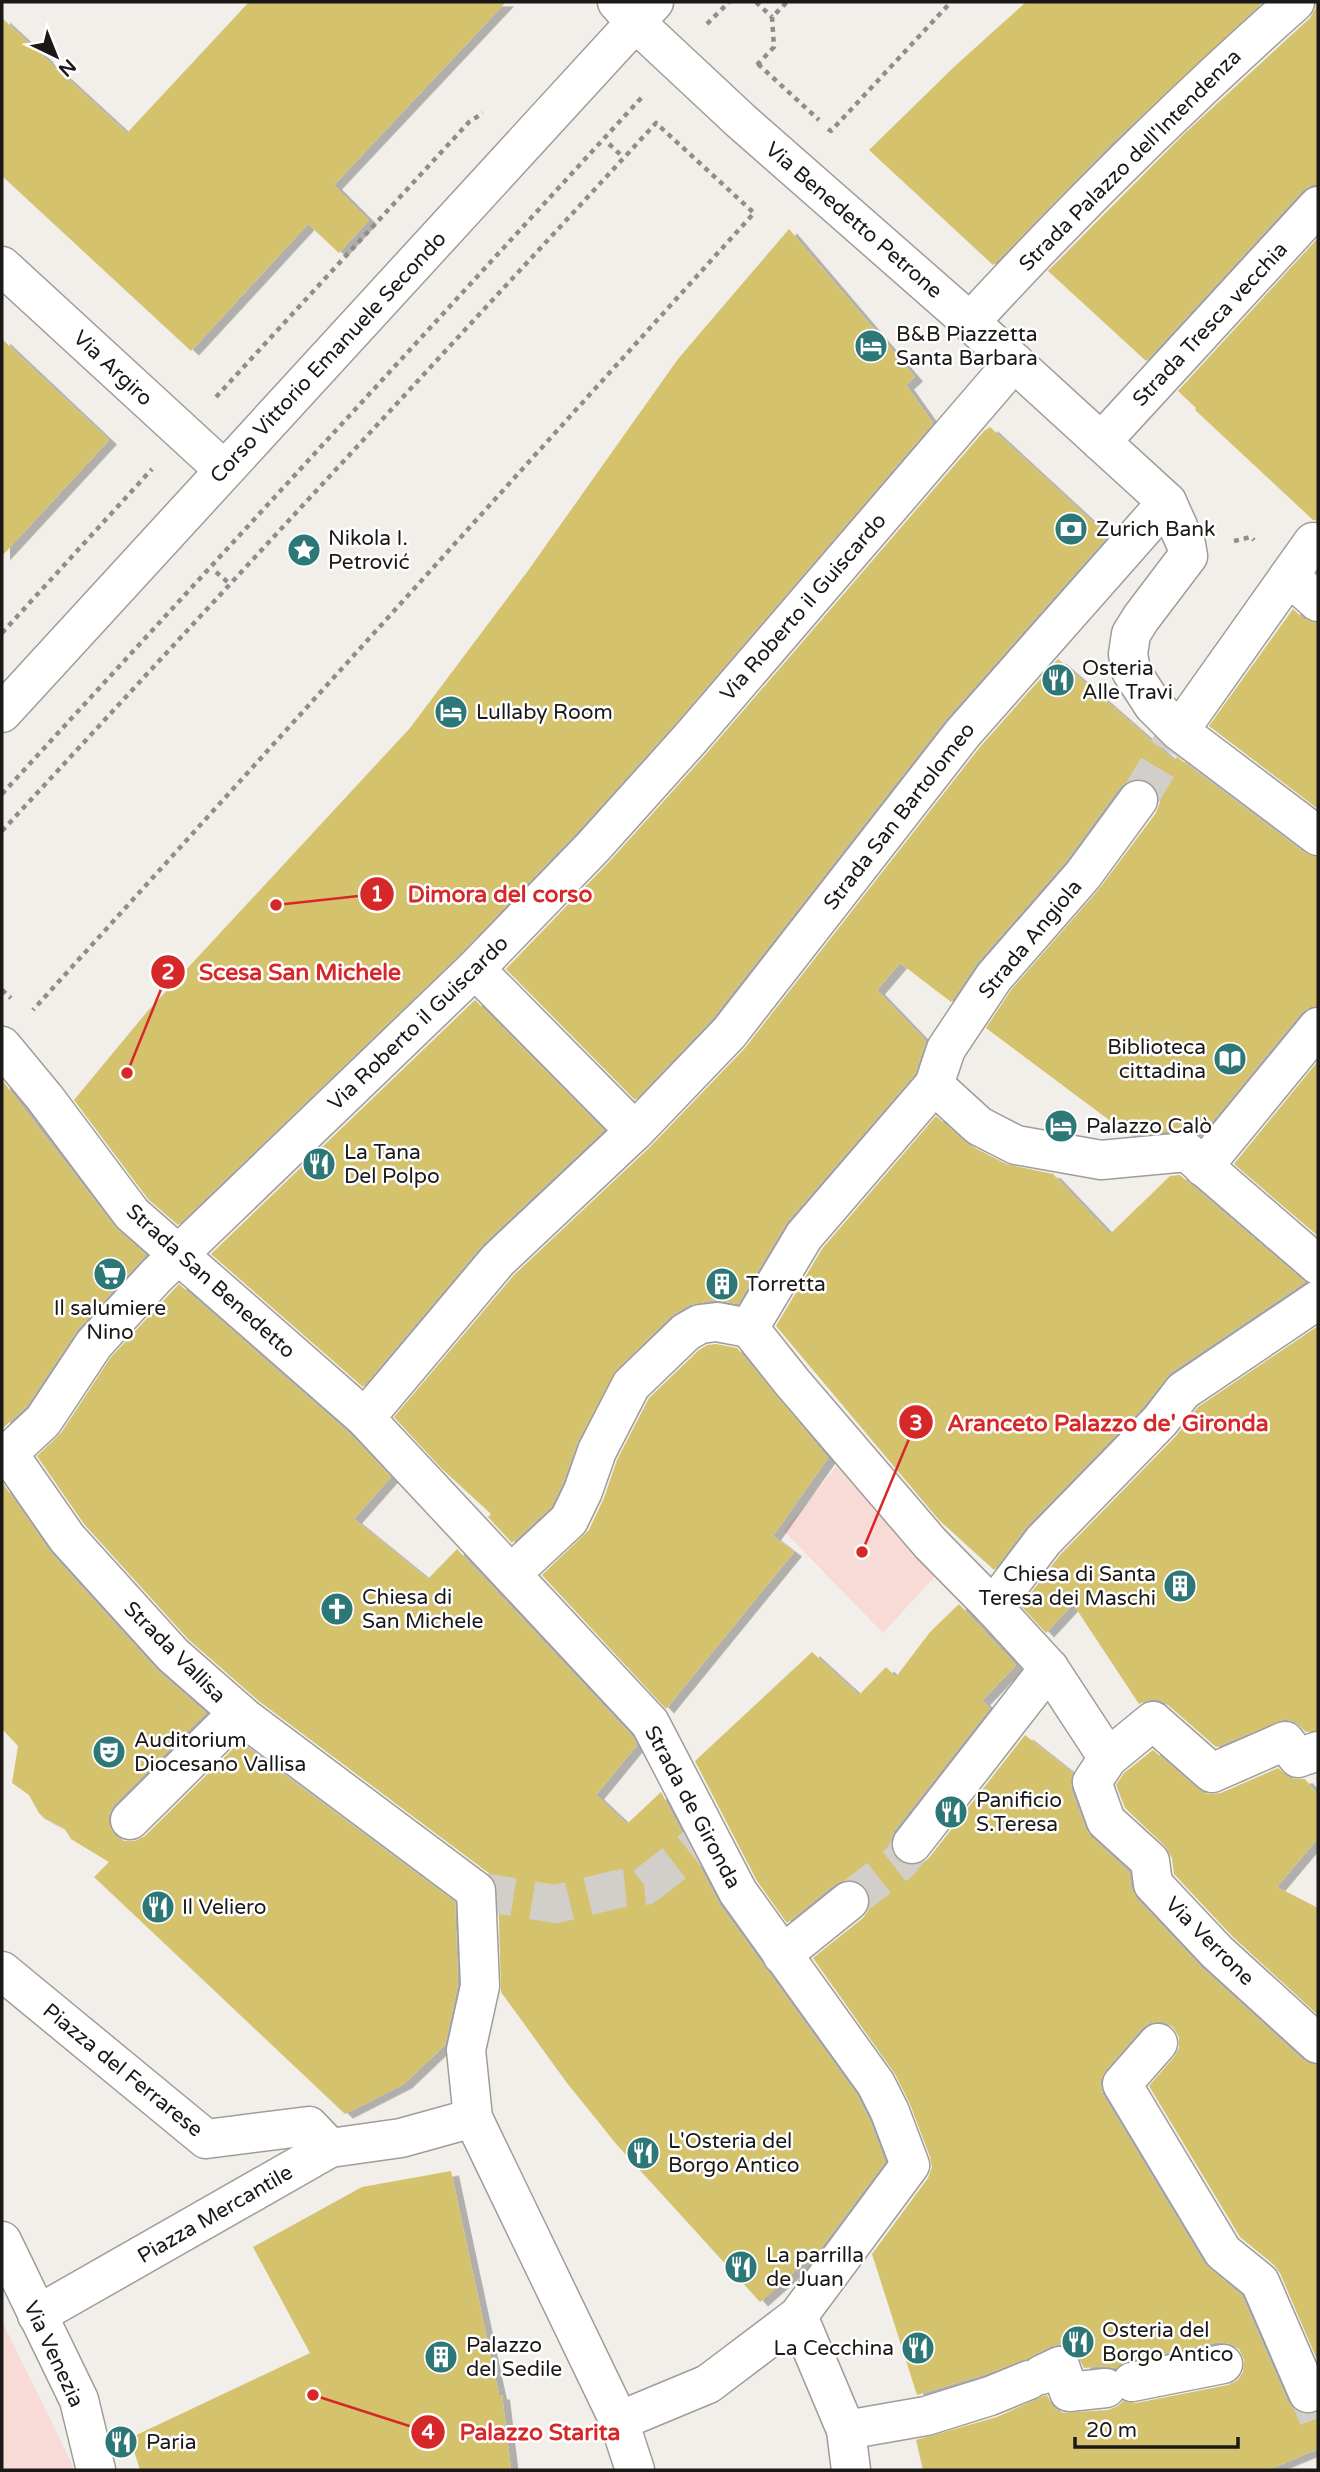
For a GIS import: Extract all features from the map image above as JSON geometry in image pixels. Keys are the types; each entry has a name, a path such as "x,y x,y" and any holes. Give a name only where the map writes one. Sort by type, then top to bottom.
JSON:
{"street":[{"name":"Strada Palazzo dell'Intendenza","path":"970,322 1082,204 1213,74 1295,2"},
{"name":"Via Benedetto Petrone","path":"635,9 751,130 970,322 1167,502"},
{"name":"Corso Vittorio Emanuele Secondo","path":"2,713 224,470 635,9"},
{"name":"Strada Tresca vecchia","path":"1101,442 1316,210"},
{"name":"Via Argiro","path":"2,266 224,470"},
{"name":"Via Roberto il Guiscardo","path":"5,1456 43,1421 94,1343 178,1256 475,968 593,847 1014,362"},
{"path":"1167,502 1188,556 1131,634 1128,654 1131,671 1153,705 1179,730 1318,836"},
{"name":"Strada San Bartolomeo","path":"635,1132 729,1033 963,733 1167,502"},
{"path":"1179,730 1313,542"},
{"path":"1289,576 1318,602"},
{"name":"Strada Angiola","path":"934,1085 946,1049 994,977 1083,874 1139,800"},
{"path":"365,1418 498,1260 635,1132 475,968"},
{"path":"1195,1159 1318,1027"},
{"name":"Strada San Benedetto","path":"2,1046 45,1097 132,1214 365,1418 512,1574"},
{"path":"749,1328 804,1236 934,1085 979,1126 1016,1145 1101,1160 1195,1159 1318,1265"},
{"path":"982,1595 1043,1541 1160,1421 1182,1391 1318,1300"},
{"path":"512,1574 569,1520 597,1451 631,1385 686,1332 700,1324 717,1322 749,1328 930,1543 1049,1668 1108,1758 1153,1721 1212,1773 1285,1741 1298,1758 1318,1751"},
{"name":"Strada Vallisa","path":"5,1456 67,1538 173,1655 238,1713 476,1891 480,1986 466,2050 474,2118"},
{"name":"Strada de Gironda","path":"512,1574 650,1723 738,1892 876,2084 890,2112 910,2165 798,2316"},
{"path":"912,1844 1049,1668"},
{"path":"130,1820 238,1713"},
{"name":"Via Verrone","path":"1108,1758 1092,1782 1106,1821 1150,1860 1153,1884 1208,1942 1318,2044"},
{"path":"782,1955 849,1901"},
{"name":"Piazza del Ferrarese","path":"2,1971 206,2139 309,2126 330,2148"},
{"path":"1158,2043 1122,2084 1223,2252 1260,2282 1308,2392"},
{"path":"474,2118 620,2421 635,2470"},
{"name":"Piazza Mercantile","path":"37,2315 330,2148 401,2138 474,2118"},
{"name":"Via Venezia","path":"2,2241 79,2400 96,2470"},
{"path":"620,2421 708,2384 798,2316 846,2430 851,2470"},
{"path":"846,2430 926,2416 990,2396 1060,2367 1069,2392 1223,2364"}],"path":[{"path":"707,25 729,2"},
{"path":"751,71 774,47 772,17 756,2"},
{"path":"772,17 786,2"},
{"path":"758,64 831,131 951,2"},
{"path":"2,794 650,88"},
{"path":"2,633 469,122 487,111"},
{"path":"2,831 656,123 754,213 29,1015"},
{"path":"608,144 623,157"},
{"path":"216,572 230,584"},
{"path":"2,990 20,1006"}],"shaded area":[{"path":"840,1462 937,1574 883,1633 784,1531"},
{"path":"2,2321 73,2466 73,2470 2,2470"}],"building":[{"path":"249,2 506,2 334,185 369,220 339,253 308,224 191,351 2,176 2,18 127,133"},
{"path":"1026,2 1263,2 1113,142 993,265 869,150 955,66"},
{"path":"1316,2 1318,185 1311,185 1302,191 1146,361 1048,271 1184,134 1310,18"},
{"path":"789,229 915,377 906,385 933,423 674,725 577,832 460,954 178,1225 148,1199 74,1100 146,1013 410,728 527,572 678,359"},
{"path":"1318,238 1318,521 1313,520 1178,391"},
{"path":"2,339 109,440 2,556"},
{"path":"990,427 1108,536 946,719 712,1019 635,1100 506,969 609,862 706,754"},
{"path":"1293,609 1304,619 1318,623 1318,809 1209,726"},
{"path":"1058,659 1174,760 1177,757 1305,853 1318,857 1318,1006 1310,1007 1301,1013 1201,1135 1185,1130 1129,1135 986,1028 1011,990 1099,889 1156,813 1160,802 1158,792 1151,783 1141,778 1129,780 1120,787 1066,861 977,963 951,1002 900,963 877,990 926,1041 915,1074 787,1222 738,1304 715,1300 689,1305 671,1316 616,1370 578,1441 551,1507 512,1543 488,1517 491,1514 441,1468 394,1417 514,1275 650,1147 745,1048 980,747"},
{"path":"475,1000 604,1130 483,1244 363,1387 211,1254"},
{"path":"1318,1061 1318,1236 1234,1164"},
{"path":"2,1080 115,1227 146,1255 78,1329 26,1407 2,1429"},
{"path":"936,1116 969,1145 1006,1164 1053,1174 1110,1234 1170,1176 1180,1175 1305,1282 1170,1373 1143,1407 1027,1526 994,1570 939,1520 776,1326 822,1249"},
{"path":"179,1284 350,1434 391,1477 354,1519 428,1579 457,1549 632,1736 637,1745 596,1795 627,1824 661,1792 720,1905 857,2095 885,2162 821,2248 760,2302 617,2145 567,2083 501,1992 496,1881 260,1702 188,1639 84,1524 37,1456 61,1433 111,1357"},
{"path":"1318,1326 1318,1730 1306,1732 1295,1722 1285,1719 1216,1747 1167,1704 1159,1700 1149,1700 1139,1704 1073,1604 1046,1633 1021,1606 1060,1555 1176,1436 1198,1407"},
{"path":"716,1344 737,1348 828,1458 773,1536 794,1552 666,1709 542,1575 589,1530 617,1460 649,1398 699,1350"},
{"path":"2,1482 51,1553 157,1670 206,1713 114,1805 109,1815 109,1825 115,1836 124,1841 135,1841 145,1836 240,1742 455,1902 458,1984 445,2045 404,2084 345,2114 94,1877 109,1862 71,1839 64,1828 45,1819 29,1795 12,1783 18,1746 2,1729"},
{"path":"959,1604 1016,1665 982,1701 990,1708 894,1831 890,1842 898,1861 910,1866 921,1864 929,1858 1025,1735 1073,1773 1071,1789 1086,1829 1091,1837 1129,1872 1131,1887 1137,1899 1202,1968 1303,2060 1318,2065 1318,2362 1280,2273 1240,2237 1149,2086 1179,2048 1179,2037 1173,2027 1162,2021 1142,2028 1106,2070 1100,2081 1103,2095 1204,2263 1242,2296 1288,2402 1294,2410 1305,2415 1318,2412 1318,2449 1268,2470 923,2470 916,2440 997,2417 1043,2396 1047,2395 1053,2407 1062,2413 1108,2410 1123,2401 1136,2403 1228,2385 1238,2380 1243,2372 1244,2360 1239,2349 1219,2342 1128,2361 1116,2368 1084,2368 1074,2349 1062,2344 1051,2346 1027,2359 983,2375 917,2395 872,2254 928,2178 932,2167 930,2157 910,2104 895,2074 813,1958 863,1918 870,1908 870,1897 866,1887 857,1881 845,1880 835,1884 787,1923 757,1881 695,1761 812,1652 859,1695 886,1667 896,1677 930,1632"},
{"path":"1153,1750 1198,1789 1208,1794 1221,1793 1278,1768 1291,1779 1305,1779 1318,1795 1318,1838 1277,1887 1318,1908 1318,2015 1232,1936 1174,1874 1172,1858 1165,1846 1125,1808 1116,1785 1124,1773"},
{"path":"451,2171 499,2395 502,2395 511,2470 140,2470 130,2438 310,2353 253,2247 362,2187"}],"tunnel":[{"path":"1138,800 1179,731"},
{"path":"476,1891 556,1904 618,1889 645,1886 709,1836"},
{"path":"849,1901 901,1861 912,1844"},
{"path":"1308,2393 1318,2418"}],"place":[{"name":"B&B Piazzetta Santa Barbara","path":"871,346"},
{"name":"Zurich Bank","path":"1071,529"},
{"name":"Nikola I. Petrović","path":"304,550"},
{"name":"Osteria Alle Travi","path":"1058,680"},
{"name":"Lullaby Room","path":"451,712"},
{"name":"Dimora del corso","path":"276,905"},
{"name":"Biblioteca cittadina","path":"1230,1059"},
{"name":"Scesa San Michele","path":"127,1073"},
{"name":"Palazzo Calò","path":"1061,1126"},
{"name":"La Tana Del Polpo","path":"319,1164"},
{"name":"Il salumiere Nino","path":"110,1274"},
{"name":"Torretta","path":"722,1284"},
{"name":"Aranceto Palazzo de' Gironda","path":"862,1552"},
{"name":"Chiesa di Santa Teresa dei Maschi","path":"1180,1586"},
{"name":"Chiesa di San Michele","path":"337,1609"},
{"name":"Auditorium Diocesano Vallisa","path":"109,1752"},
{"name":"Panificio S.Teresa","path":"951,1812"},
{"name":"Il Veliero","path":"158,1907"},
{"name":"L'Osteria del Borgo Antico","path":"643,2153"},
{"name":"La parrilla de Juan","path":"741,2267"},
{"name":"Osteria del Borgo Antico","path":"1078,2342"},
{"name":"La Cecchina","path":"918,2348"},
{"name":"Palazzo del Sedile","path":"441,2357"},
{"name":"Palazzo Starita","path":"313,2395"},
{"name":"Paria","path":"121,2442"}]}
